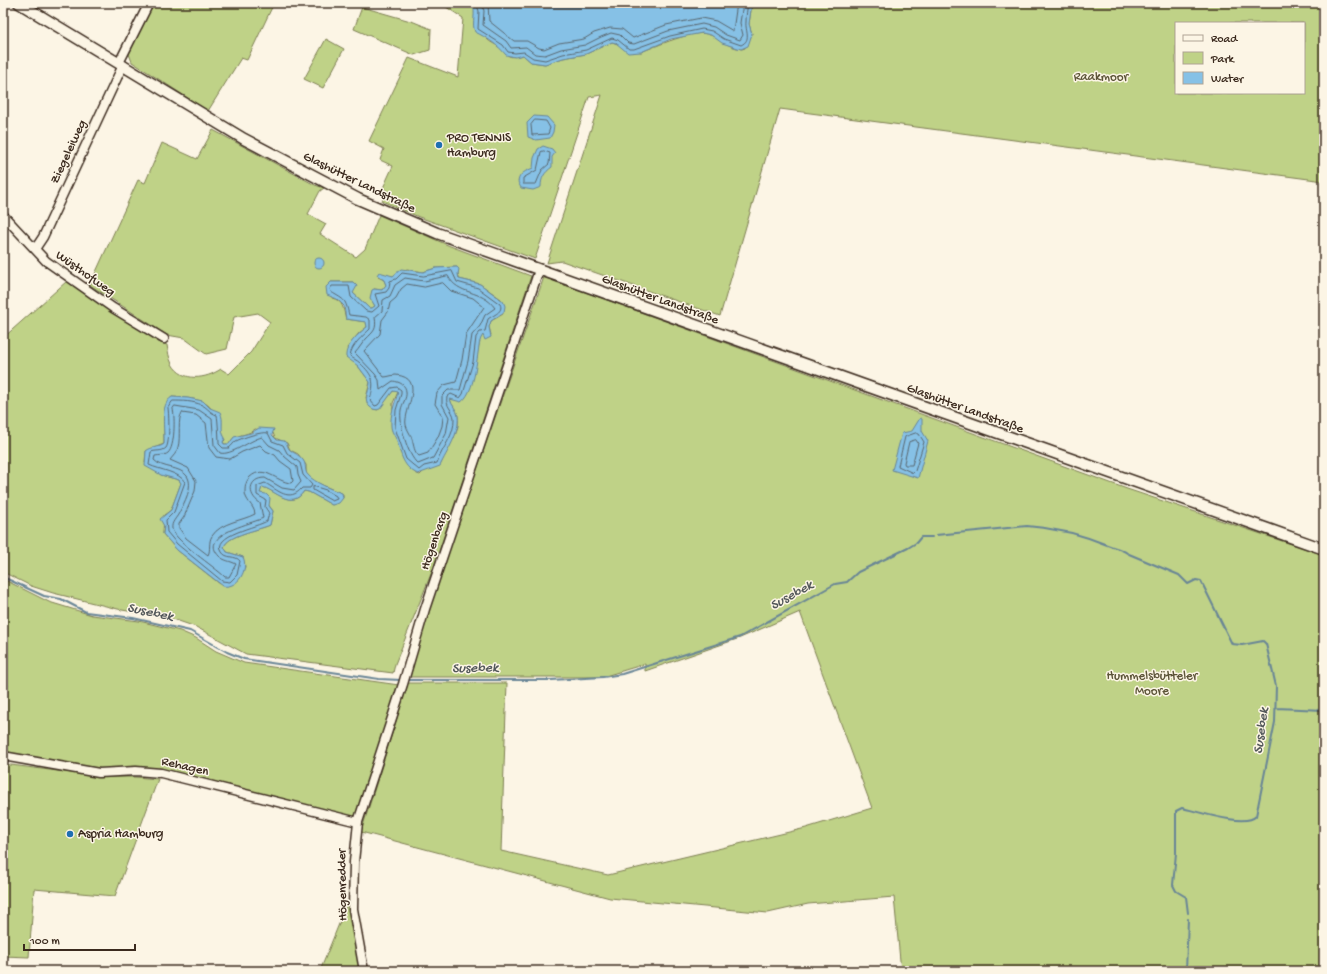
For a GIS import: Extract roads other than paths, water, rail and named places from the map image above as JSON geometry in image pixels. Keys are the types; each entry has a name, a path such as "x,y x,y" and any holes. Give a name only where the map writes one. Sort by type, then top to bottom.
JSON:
{"street":[{"name":"Glashütter Landstraße","path":"19,3 230,132 358,199 437,233 1324,549"},
{"name":"Ziegeleiweg","path":"35,249 43,237 149,3"},
{"name":"Wüsthofweg","path":"3,215 46,261 75,283 164,339"},
{"name":"Högenbarg","path":"358,822 403,684 425,610 539,270"},
{"name":"Rehagen","path":"3,756 99,773 136,771 161,773 358,822"},
{"name":"Högenredder","path":"358,822 354,847 353,909 364,971"}],"water":[{"path":"472,3 752,3 749,24 752,34 748,46 741,49 722,43 711,35 702,33 671,39 641,52 628,53 616,43 612,42 586,54 563,58 545,64 531,62 523,55 515,57 506,55 492,42 475,32 474,10"},
{"path":"534,116 547,117 554,125 550,138 536,140 528,137 527,123"},
{"path":"543,146 552,149 555,153 552,157 552,167 544,176 541,187 533,190 521,188 518,182 520,176 533,168 534,158 538,149"},
{"path":"319,258 324,263 319,268 314,263"},
{"path":"457,267 459,269 459,279 480,284 503,301 505,306 504,312 491,321 489,327 491,337 485,340 483,335 481,339 475,373 471,387 465,398 461,402 450,399 458,416 457,429 440,466 418,474 409,468 403,460 391,428 392,413 398,392 393,391 380,409 375,410 371,408 366,398 370,382 358,366 346,357 346,353 350,345 367,327 366,322 346,319 344,306 337,299 327,295 326,287 331,282 353,282 357,286 353,293 369,308 372,308 375,306 370,298 372,290 382,290 386,285 384,280 377,275 379,272 393,276 401,269 423,272 436,268"},
{"path":"172,397 203,401 210,408 220,412 222,419 222,431 225,438 223,442 224,444 229,444 234,437 251,433 259,428 274,429 272,435 277,440 284,441 289,449 302,458 308,475 324,486 342,493 343,498 339,503 332,505 309,492 304,491 299,497 288,499 262,487 260,493 266,494 270,498 269,506 273,511 270,525 244,533 226,543 224,547 227,552 243,557 245,567 238,581 228,586 223,586 177,550 163,534 164,526 160,519 171,510 181,483 179,480 161,475 145,466 146,451 164,444 165,405"},
{"path":"920,418 922,419 922,431 928,441 918,478 892,470 902,433 912,431"}],"waterway":[{"name":"Susebek","path":"936,535 1027,526 1038,527 1080,535 1127,553"},
{"name":"Susebek","path":"407,680 551,680 603,677 622,674 740,637 835,584 847,582 858,572 908,548 916,543 921,537 932,537"},
{"name":"Susebek","path":"1129,554 1179,575 1188,584 1196,580 1201,581 1232,644 1242,645 1263,641 1266,644 1276,686 1275,722 1256,816 1250,819 1232,820 1182,808 1176,811 1176,853 1173,885 1176,891 1186,897 1188,913"},
{"name":"Susebek","path":"3,577 44,596 61,599 86,612 133,618 190,631 227,652 244,659 379,679 401,680"},
{"path":"1276,708 1324,710"},
{"name":"Susebek","path":"1186,971 1188,919"}],"place":[{"name":"PRO TENNIS Hamburg","path":"439,145"},
{"name":"Aspria Hamburg","path":"70,834"}],"park label":[{"name":"Raakmoor","path":"1101,77"},
{"name":"Hummelsbütteler Moore","path":"1152,684"}]}
